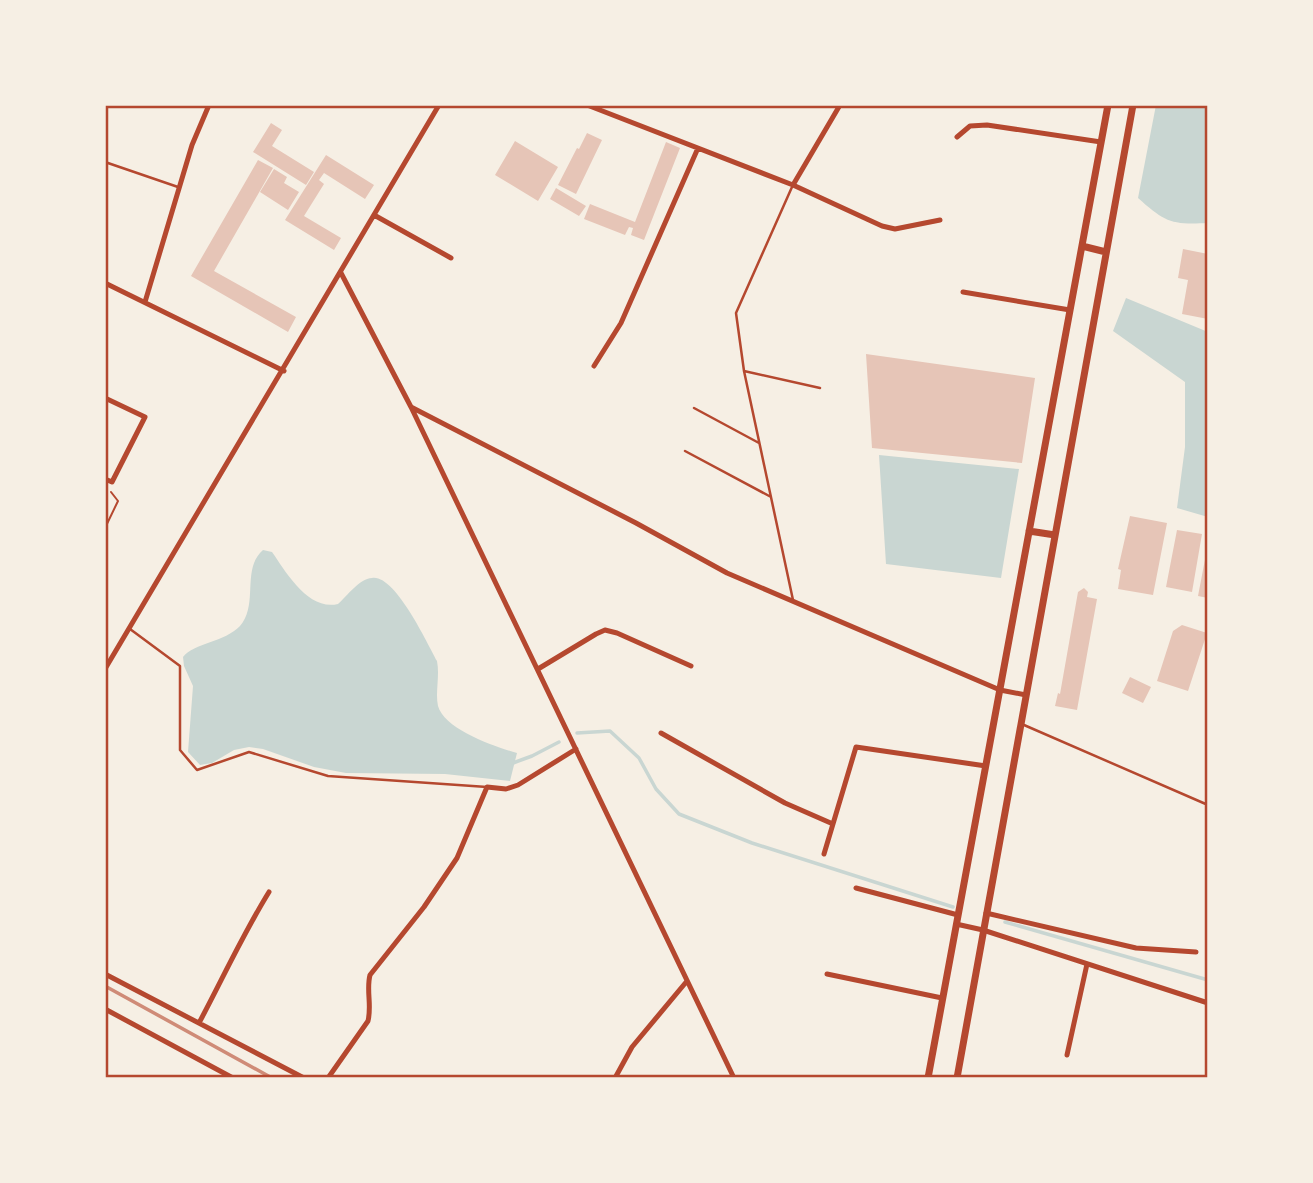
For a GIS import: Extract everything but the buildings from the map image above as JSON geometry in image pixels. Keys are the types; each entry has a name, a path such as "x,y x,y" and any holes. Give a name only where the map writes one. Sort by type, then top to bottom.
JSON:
{"street":[{"path":"145,302 192,145 209,105"},
{"path":"105,668 284,371 439,105"},
{"path":"587,105 793,185 889,228 940,220"},
{"path":"793,185 840,105"},
{"path":"928,1078 1108,105"},
{"path":"957,1078 1132,105"},
{"path":"957,137 970,127 987,125 1101,142"},
{"path":"594,366 621,323 698,148"},
{"path":"374,215 451,258"},
{"path":"1082,246 1106,251"},
{"path":"341,274 411,407 734,1078"},
{"path":"105,283 284,371"},
{"path":"963,292 1070,310"},
{"path":"105,398 145,417 112,482 105,481"},
{"path":"411,407 727,573 1000,690 1026,695"},
{"path":"1029,531 1055,535"},
{"path":"537,669 605,630 691,666"},
{"path":"661,733 785,803 833,824"},
{"path":"824,854 856,747 985,766"},
{"path":"328,1078 368,1021 371,1011 368,983 370,975 424,907 457,858 487,787 506,789 518,785 576,749"},
{"path":"856,888 958,915"},
{"path":"199,1023 269,892"},
{"path":"986,913 1136,948 1196,952"},
{"path":"956,925 983,930 1208,1003"},
{"path":"1067,1055 1087,964"},
{"path":"105,974 304,1078"},
{"path":"827,974 942,998"},
{"path":"615,1078 632,1047 687,981"},
{"path":"105,1009 233,1078"}],"lane":[{"path":"105,162 179,187"},
{"path":"793,185 736,313 744,370 793,600"},
{"path":"744,370 820,388"},
{"path":"694,408 759,443"},
{"path":"685,451 771,497"},
{"path":"130,629 180,666 180,750 197,770 249,752 328,776 487,787"},
{"path":"1021,723 1208,805"}],"path":[{"path":"105,481 118,501 105,528"}],"shaded area":[{"path":"1156,105 1208,105 1208,223 1169,220 1138,198"},
{"path":"1126,298 1208,332 1208,517 1177,508 1185,447 1185,382 1113,331"},
{"path":"879,455 1019,469 1001,578 886,564"},
{"path":"263,550 272,552 291,579 308,596 327,605 338,604 367,579 381,580 390,587 409,611 437,661 437,701 442,714 471,736 517,753 510,781 445,774 346,773 314,767 263,749 249,747 234,750 212,763 200,765 188,752 193,686 183,657 240,626 249,608 253,567"}],"waterway":[{"path":"577,733 610,731 639,758 656,789 679,814 752,843 953,907"},
{"path":"513,763 559,742"},
{"path":"1005,922 1208,980"}],"railway":[{"path":"105,986 272,1078"}]}
